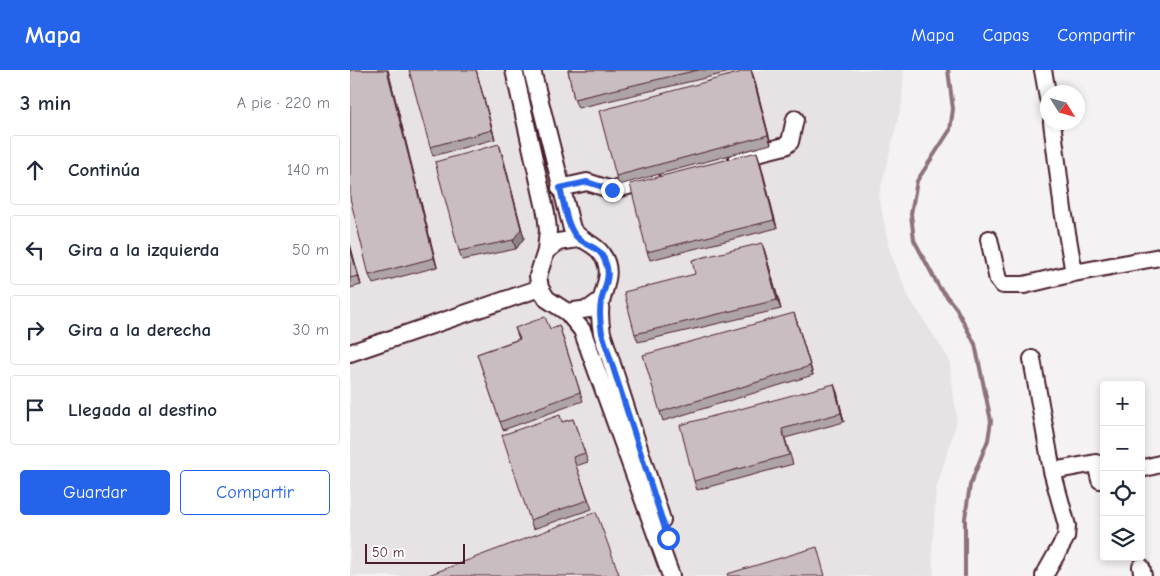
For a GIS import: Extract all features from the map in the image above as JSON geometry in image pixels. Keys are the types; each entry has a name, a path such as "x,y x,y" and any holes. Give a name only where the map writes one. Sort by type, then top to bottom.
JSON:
{"street":[{"path":"514,70 546,213 548,230 546,251 538,276 540,288 547,299 567,312 582,330 671,576"},
{"path":"532,70 560,188 572,229 578,239"},
{"path":"1042,70 1045,85"},
{"path":"718,163 785,146 790,142 795,118"},
{"path":"1053,130 1063,210 1074,273"},
{"path":"560,188 587,182 612,190 670,175"},
{"path":"546,251 558,242 578,239 592,245 601,253 606,262 607,286 599,316 602,333 616,380 683,576"},
{"path":"989,239 998,280 1003,286 1024,285 1074,273 1160,257"},
{"path":"350,353 540,288"},
{"path":"567,312 589,309 602,300"},
{"path":"1032,359 1052,471 1067,526 1066,537 1044,576"},
{"path":"1052,471 1096,463 1100,474"},
{"path":"1145,468 1160,464"}],"shaded area":[{"path":"350,70 904,70 902,103 879,195 889,249 908,296 949,359 957,421 936,489 932,553 934,576 350,576"}],"building":[{"path":"350,70 387,70 434,258 369,275 350,198"},
{"path":"409,70 476,70 492,130 430,147"},
{"path":"568,70 698,70 574,99"},
{"path":"751,70 768,135 616,176 599,111"},
{"path":"499,144 521,229 513,240 459,251 435,162"},
{"path":"757,152 774,220 647,252 630,184"},
{"path":"762,243 777,300 635,334 624,292 695,274 692,260"},
{"path":"350,248 358,276 350,278"},
{"path":"794,313 810,366 660,412 643,355"},
{"path":"545,317 550,329 559,325 580,392 500,422 477,354 520,339 515,328"},
{"path":"834,384 841,413 782,429 789,455 694,481 680,425"},
{"path":"560,415 562,422 573,419 585,453 573,457 588,500 530,520 502,435"},
{"path":"596,512 619,574 613,576 426,576"},
{"path":"817,547 825,576 728,576 727,574"}],"waterway":[{"path":"948,70 953,109 950,130 917,181 911,214 914,240 939,287 956,308 975,344 991,421 988,440 970,485 965,518 965,576"}],"route":[{"path":"612,190 587,182 560,188 572,229 578,239 592,245 601,253 606,262 607,286 599,316 602,333 668,538"}]}
